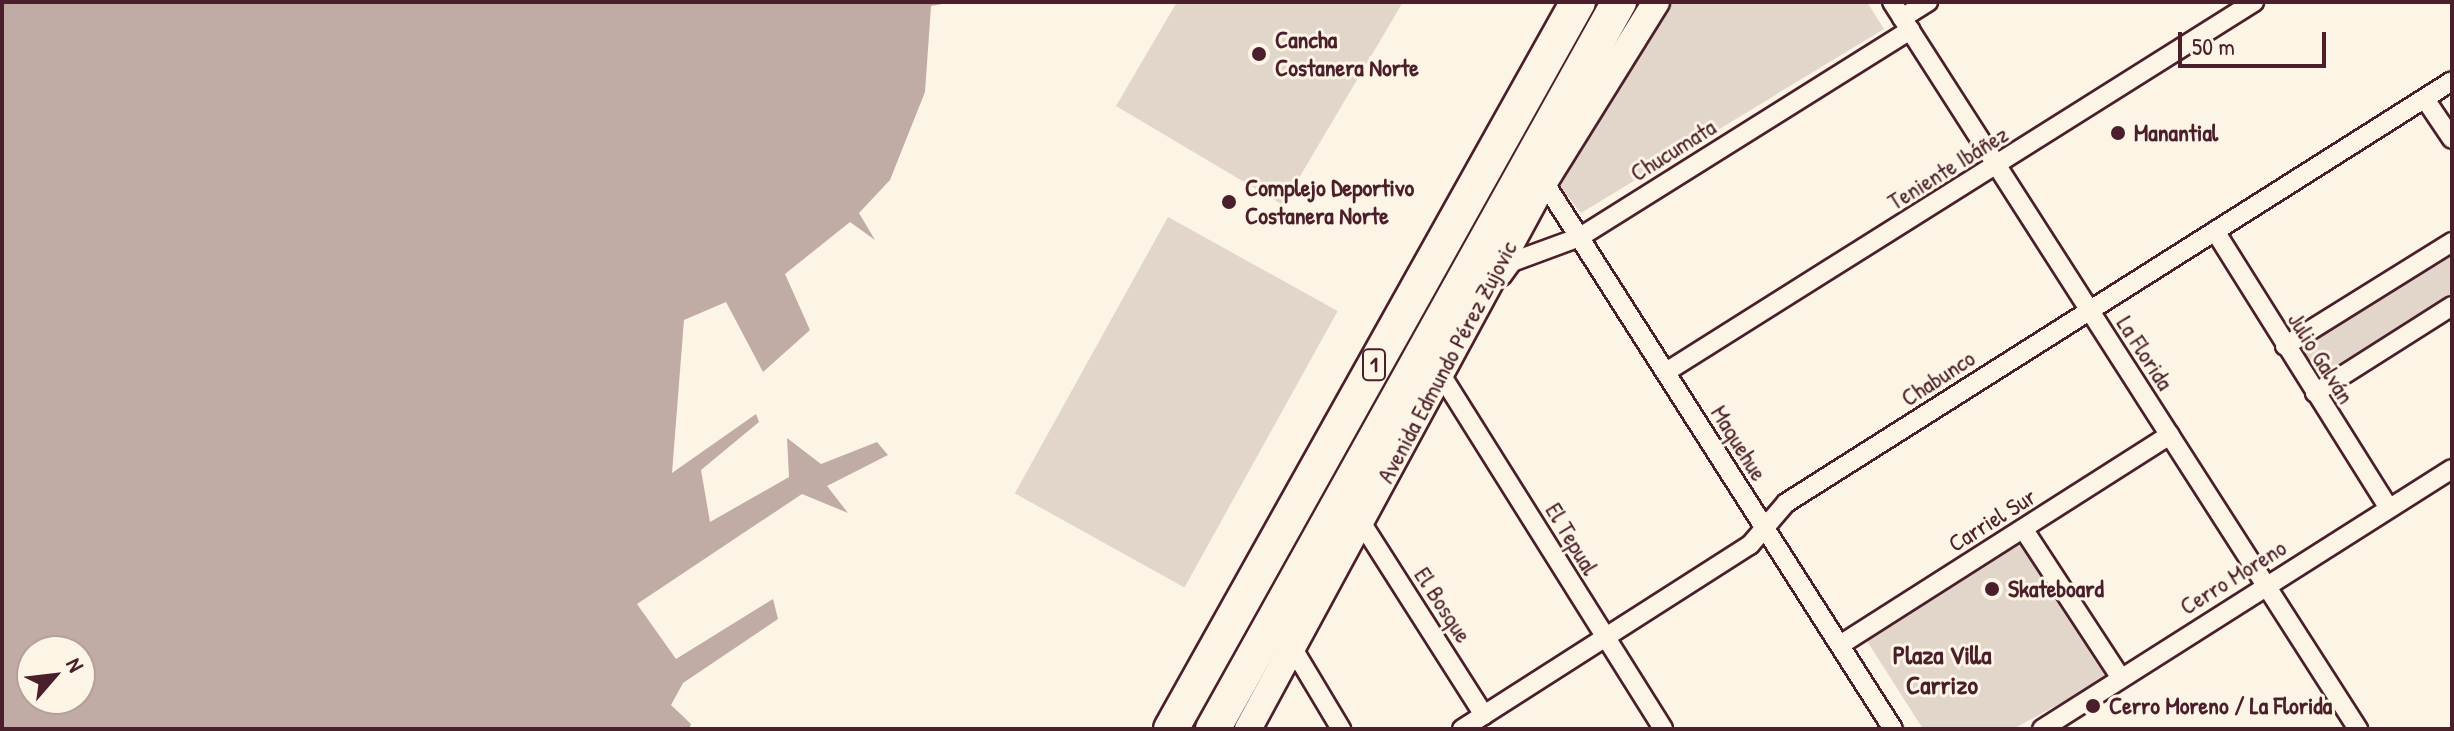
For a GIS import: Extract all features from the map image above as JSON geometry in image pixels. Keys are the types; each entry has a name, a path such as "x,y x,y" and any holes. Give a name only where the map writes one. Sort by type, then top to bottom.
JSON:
{"highway":[{"name":"1","path":"1171,729 1578,2"},
{"name":"Avenida Edmundo Pérez Zujovic","path":"1213,729 1619,2"}],"street":[{"name":"Avenida Edmundo Pérez Zujovic","path":"1248,729 1544,182 1656,2"},
{"name":"Chucumata","path":"1471,316 1512,262 1580,237 1902,16 1928,2"},
{"name":"Teniente Ibáñez","path":"1666,372 2254,2"},
{"name":"La Florida","path":"1902,16 2358,729"},
{"name":"Chabunco","path":"1462,729 1750,545 1786,503 2452,81"},
{"path":"2425,99 2452,139"},
{"name":"Maquehue","path":"1544,182 1893,729"},
{"name":"Julio Galván","path":"2215,231 2389,508"},
{"path":"2285,346 2452,242"},
{"path":"2315,393 2452,306"},
{"name":"El Tepual","path":"1440,373 1663,729"},
{"name":"Carriel Sur","path":"1840,645 2170,435"},
{"name":"Cerro Moreno","path":"2042,729 2452,469"},
{"name":"El Bosque","path":"1361,522 1484,715"},
{"path":"2024,530 2121,678"},
{"path":"1292,647 1341,729"}],"shaded area":[{"path":"2,2 954,2 931,6 925,92 890,180 859,213 875,240 850,222 785,274 810,330 763,372 726,302 684,320 672,473 756,414 759,422 701,470 710,522 789,477 787,438 821,464 877,442 888,455 827,486 848,513 802,494 637,604 676,659 773,599 778,619 683,683 671,705 691,724 689,729 2,729"},
{"name":"Cancha Costanera Norte","path":"1177,2 1403,2 1283,205 1116,106"},
{"path":"1591,2 1867,2 1884,29 1581,213 1557,183 1499,171"},
{"path":"1168,217 1338,311 1184,587 1015,493"},
{"path":"2452,249 2452,298 2317,382 2294,349"},
{"name":"Plaza Villa Carrizo","path":"2023,540 2109,677 2013,729 1923,729 1867,641"}],"place":[{"name":"Cancha Costanera Norte","path":"1259,54"},
{"name":"Manantial","path":"2118,133"},
{"name":"Complejo Deportivo Costanera Norte","path":"1229,202"},
{"name":"Skateboard","path":"1992,589"},
{"name":"Cerro Moreno / La Florida","path":"2093,706"}],"district":[{"name":"Plaza Villa Carrizo","path":"1942,670"}]}
